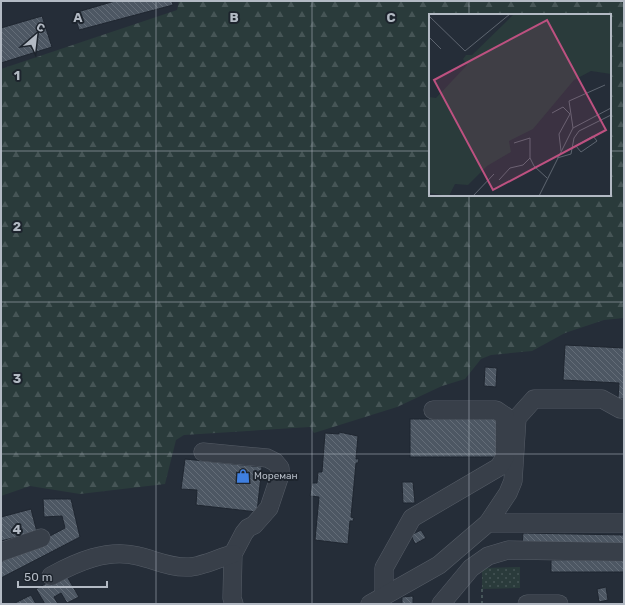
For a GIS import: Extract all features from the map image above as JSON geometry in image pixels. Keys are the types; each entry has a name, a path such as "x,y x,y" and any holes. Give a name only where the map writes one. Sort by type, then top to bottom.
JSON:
{"street":[{"path":"377,600 439,565 488,523 508,493 513,481 517,418 534,399 602,399 620,409 624,409"},
{"path":"377,600 384,568 412,518 499,468 505,457 505,416 496,410 433,410"},
{"path":"202,452 267,458 275,462 280,468 280,474 269,508 254,525 248,528 244,533 233,554 232,591 234,604"},
{"path":"488,523 624,523"},
{"path":"1,552 41,538"},
{"path":"441,604 471,568 488,556 508,550 624,552"},
{"path":"51,576 86,560 125,553 161,563 190,567 233,554"},
{"path":"527,604 559,604"}],"path":[{"path":"482,589 482,604"}],"green space":[{"path":"179,1 624,1 624,318 604,320 565,333 532,351 491,355 481,359 465,379 442,386 397,407 314,433 310,427 184,435 176,440 165,484 80,494 30,486 1,496 1,69 177,10"},
{"path":"520,567 520,588 482,589 482,568"}],"building":[{"path":"115,1 172,1 173,5 79,30 74,13"},
{"path":"42,16 52,47 1,63 1,28"},
{"path":"565,345 624,348 624,399 618,399 619,383 563,380"},
{"path":"485,367 497,368 496,387 484,386"},
{"path":"410,419 500,419 500,457 410,457"},
{"path":"339,432 358,436 356,459 359,459 358,463 356,463 351,517 354,518 353,521 350,521 348,544 315,540 319,497 310,496 312,483 317,483 318,472 322,472 325,433 339,434"},
{"path":"185,459 262,467 257,512 196,505 197,490 181,489"},
{"path":"402,482 413,482 415,503 403,503"},
{"path":"43,499 71,499 80,537 1,578 1,562 65,528 62,516 44,517"},
{"path":"31,509 37,532 1,541 1,517"},
{"path":"421,530 426,538 415,544 411,535"},
{"path":"523,533 624,535 624,547 522,546"},
{"path":"551,560 624,560 624,572 551,572"},
{"path":"65,573 79,597 67,603 61,593 54,597 58,604 45,604 36,589"},
{"path":"606,587 608,600 599,602 597,589"},
{"path":"31,595 36,604 13,604"},
{"path":"413,596 413,604 402,604 402,597"}],"place":[{"name":"Мореман","path":"243,476"}]}
